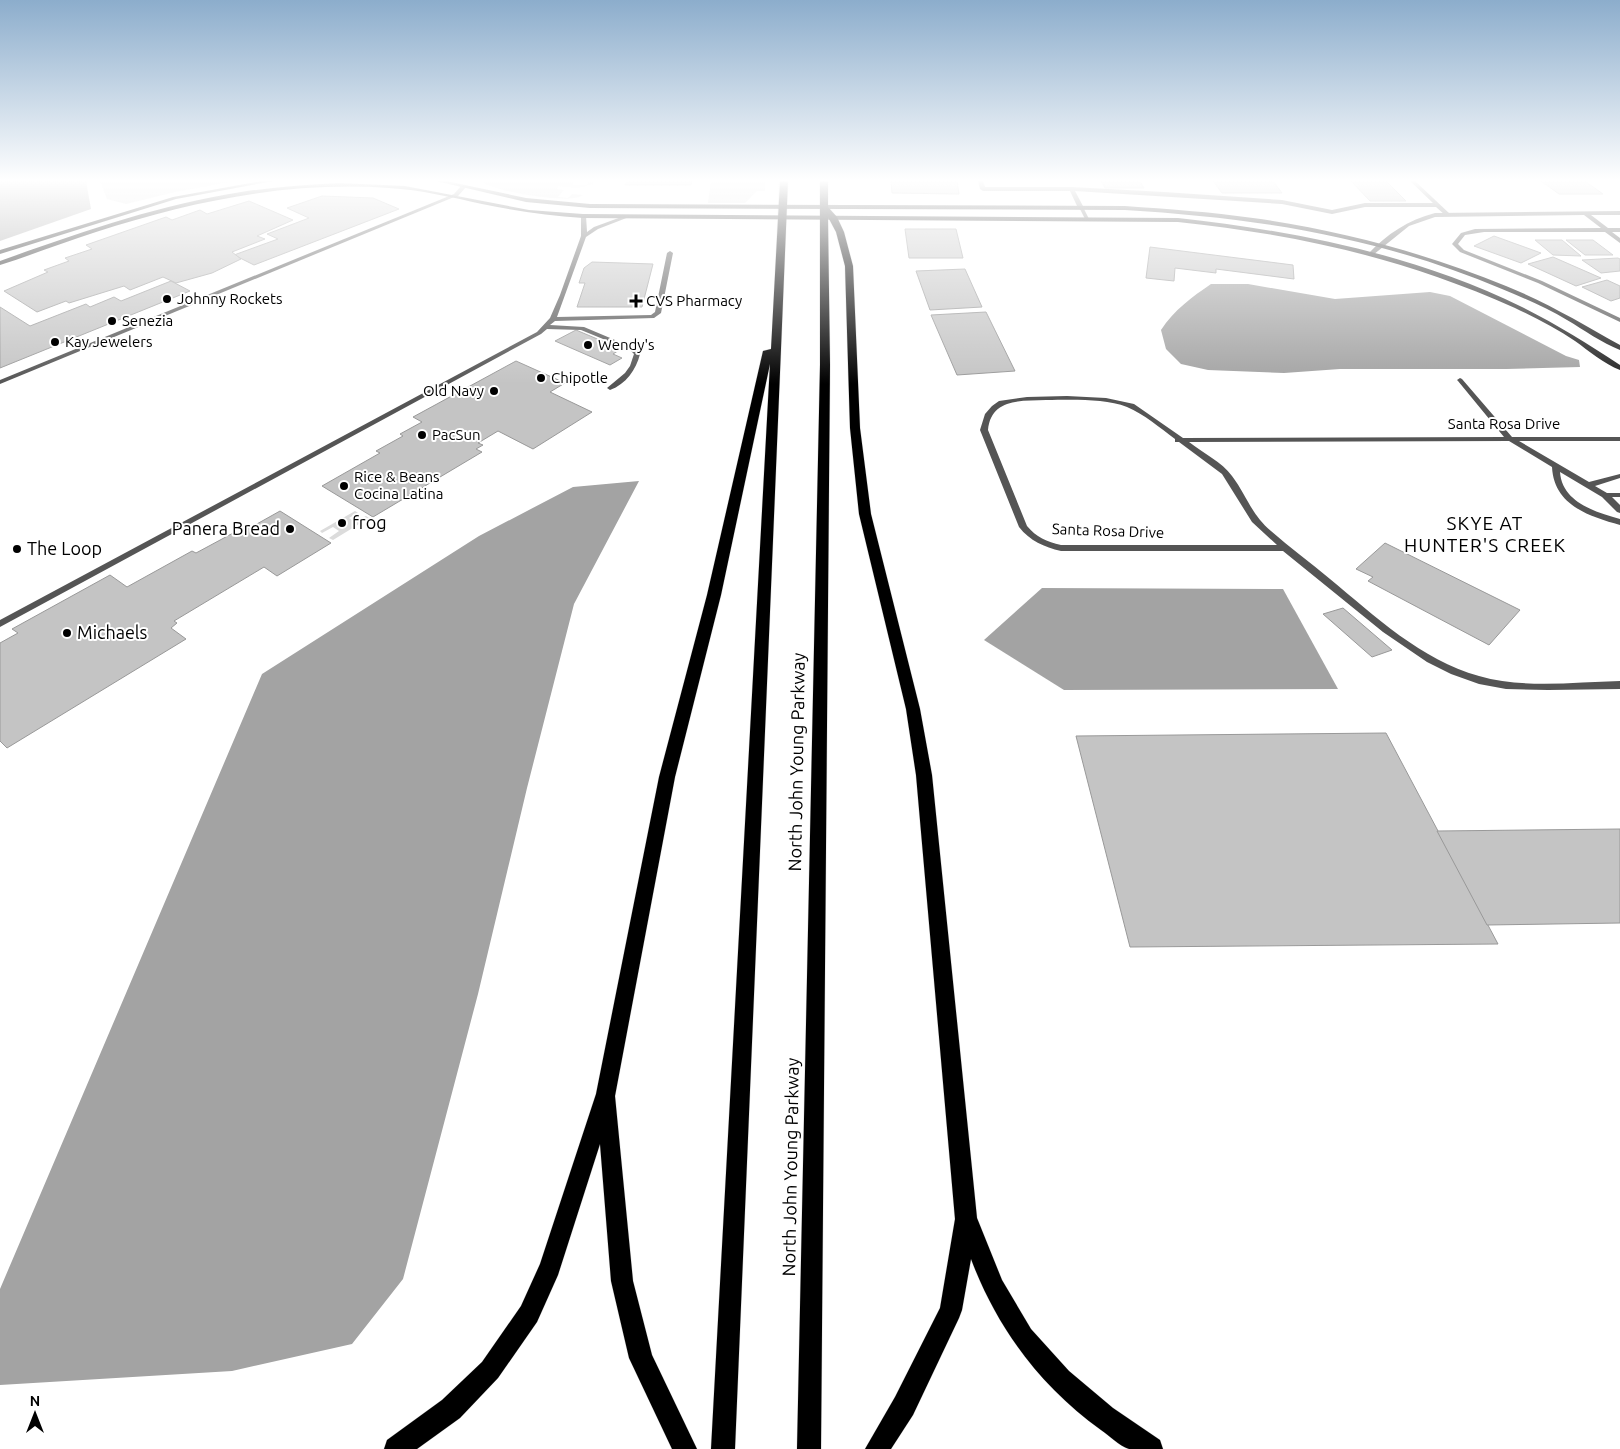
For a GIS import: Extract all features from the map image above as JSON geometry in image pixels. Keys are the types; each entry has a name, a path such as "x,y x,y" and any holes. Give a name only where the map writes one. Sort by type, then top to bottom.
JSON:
{"highway":[{"name":"North John Young Parkway","path":"723,1449 782,249"},
{"name":"North John Young Parkway","path":"808,1449 827,249"},
{"path":"844,249 848,266 855,428 865,514 913,709 924,775 966,1219 951,1310 904,1406 877,1449"},
{"path":"396,1449 451,1409 484,1376 529,1314 550,1266 606,1094 667,777 714,595 756,413 779,286"},
{"path":"606,1094 622,1281 641,1358 685,1449"},
{"path":"966,1219 995,1289 1027,1342 1075,1394 1115,1427 1151,1449"}],"street":[{"path":"0,263 41,249"},
{"path":"0,382 327,249"},
{"path":"0,624 518,346 548,327 553,319 579,249"},
{"path":"1350,249 1442,277 1500,300 1561,331 1620,368"},
{"path":"1371,254 1378,249"},
{"path":"1389,249 1449,267 1520,295 1620,348"},
{"path":"1459,249 1462,252 1540,282 1620,320"},
{"path":"553,319 652,317 658,313 670,253"},
{"path":"548,327 582,328 632,349 637,354 634,365 627,376 610,388"},
{"path":"1460,380 1510,439 1556,468 1605,495 1620,510"},
{"name":"Santa Rosa Drive","path":"1286,548 1061,548 1046,546 1033,539 1023,527 984,430 985,419 992,409 1003,403 1019,400 1105,399 1131,406 1225,472 1233,480 1251,516 1286,548 1401,642 1438,664 1472,677 1505,686 1620,685"},
{"name":"Santa Rosa Drive","path":"1178,440 1620,439"},
{"path":"1556,468 1555,477 1560,490 1572,502 1594,514 1620,522"},
{"path":"1588,485 1620,476"},
{"path":"1605,495 1620,495"}],"shaded area":[{"path":"1211,284 1248,284 1335,299 1430,292 1450,296 1566,356 1579,360 1580,367 1340,369 1284,373 1208,370 1181,364 1166,349 1161,330 1178,310"},
{"path":"639,481 574,604 527,788 478,994 403,1279 352,1344 232,1371 0,1385 0,1289 262,674 479,536 573,487"},
{"path":"355,511 358,513 349,518 355,522 366,516 369,518 333,540 329,538 339,531 333,527 322,533 320,531"},
{"path":"1042,588 1283,589 1338,689 1064,690 984,640"}],"building":[{"path":"92,249 241,249 232,252 241,259 212,273 176,283 163,277 130,290 124,286 69,303 66,301 37,312 4,291 48,272 44,270 69,261 65,258"},
{"path":"252,249 296,249 254,265 234,255"},
{"path":"908,249 961,249 963,258 909,258"},
{"path":"1150,249 1163,249 1293,265 1294,279 1216,269 1216,273 1175,268 1174,281 1146,278"},
{"path":"1481,249 1529,249 1541,253 1521,263"},
{"path":"1545,249 1572,249 1581,256 1553,255"},
{"path":"1577,249 1604,249 1613,255 1585,255"},
{"path":"1553,257 1601,278 1576,286 1528,264"},
{"path":"1620,259 1620,271 1601,273 1582,260"},
{"name":"CVS Pharmacy","path":"592,262 653,264 642,307 577,307 585,283 579,283 584,268"},
{"path":"965,269 982,307 930,310 916,271"},
{"path":"1607,280 1620,286 1620,298 1611,301 1582,287"},
{"path":"171,281 190,291 0,368 0,307 30,326 86,304 90,307 114,297 121,301"},
{"path":"986,312 1015,371 957,375 931,315"},
{"name":"Wendy's","path":"576,330 621,349 613,354 622,358 610,365 555,341"},
{"path":"516,361 565,383 550,392 592,412 533,449 498,431 478,443 483,445 476,449 482,452 373,517 322,486 380,453 376,451 403,436 400,434 422,422 413,417"},
{"path":"280,511 331,543 277,576 264,567 174,621 177,623 171,628 186,639 7,748 0,741 0,643 18,633 12,629 110,575 127,587 192,551 196,553 235,532 239,534"},
{"path":"1385,543 1520,610 1489,645 1368,581 1373,577 1356,569"},
{"path":"1343,608 1392,650 1372,657 1323,614"},
{"path":"1386,733 1498,944 1130,947 1076,736"},
{"path":"1620,829 1620,923 1487,925 1437,831"}],"place":[{"name":"Johnny Rockets","path":"167,299"},
{"name":"CVS Pharmacy","path":"636,301"},
{"name":"Senezia","path":"112,321"},
{"name":"Kay Jewelers","path":"55,342"},
{"name":"Wendy's","path":"588,345"},
{"name":"Chipotle","path":"541,378"},
{"name":"Old Navy","path":"494,391"},
{"name":"PacSun","path":"422,435"},
{"name":"Rice & Beans Cocina Latina","path":"344,486"},
{"name":"frog","path":"342,523"},
{"name":"Panera Bread","path":"290,529"},
{"name":"The Loop","path":"17,549"},
{"name":"Michaels","path":"67,633"}],"district":[{"name":"SKYE AT HUNTER'S CREEK","path":"1485,534"}]}
